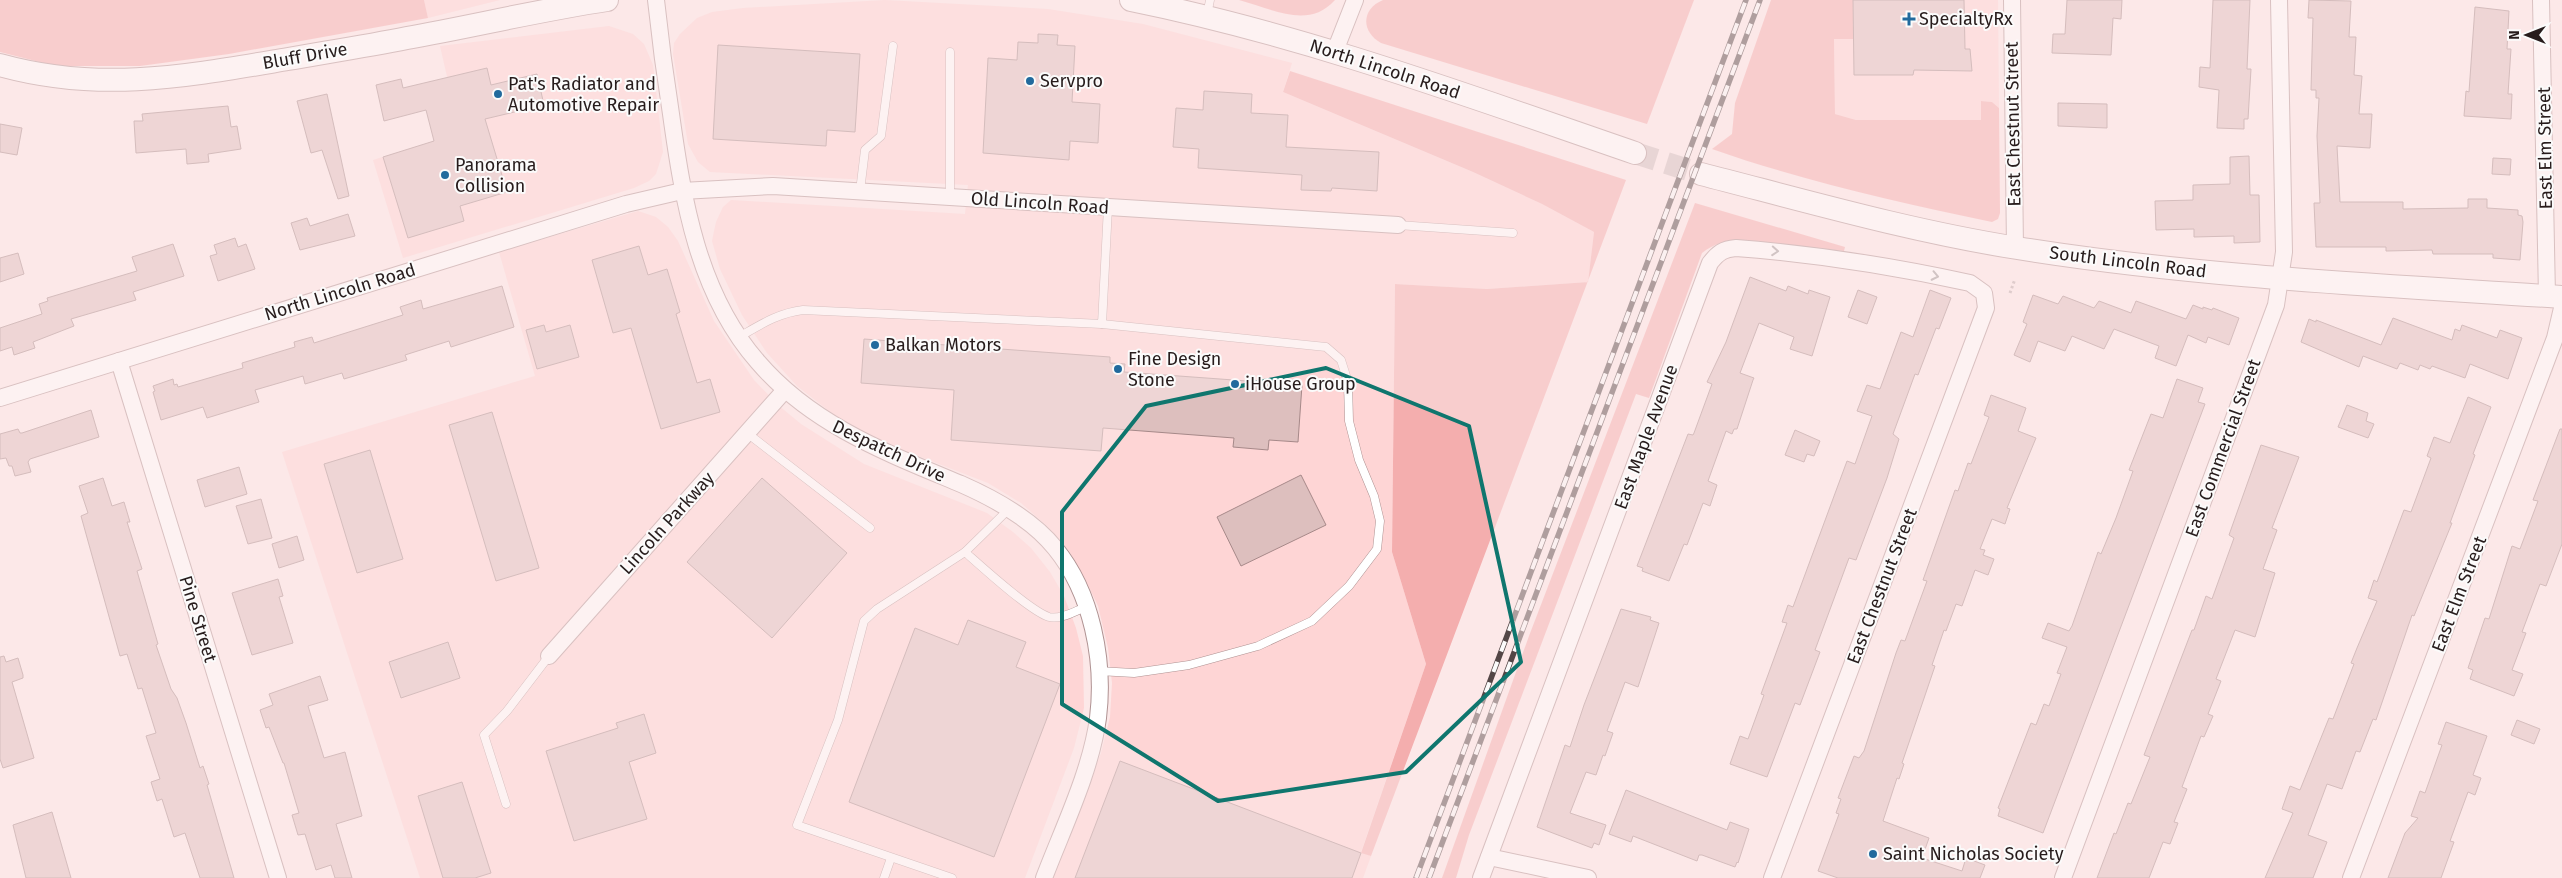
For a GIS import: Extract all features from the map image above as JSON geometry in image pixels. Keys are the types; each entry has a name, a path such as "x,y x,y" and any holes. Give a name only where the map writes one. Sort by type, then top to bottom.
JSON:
{"street":[{"name":"Bluff Drive","path":"0,65 52,77 87,81 167,77 408,38 556,4 607,0"},
{"name":"Despatch Drive","path":"656,0 682,191 703,263 719,302 739,337 757,362 785,390 826,421 872,446 964,486 1008,509 1034,527 1054,547 1069,568 1086,607 1097,653 1098,718 1091,750 1044,878"},
{"name":"North Lincoln Road","path":"1131,0 1208,8 1635,153"},
{"path":"1335,51 1355,0"},
{"name":"East Chestnut Street","path":"2012,0 2015,248"},
{"name":"East Commercial Street","path":"2063,878 2269,324 2281,278 2284,252 2279,0"},
{"name":"East Elm Street","path":"2351,878 2555,338 2557,300 2541,0"},
{"name":"South Lincoln Road","path":"1701,174 1878,220 2015,248 2128,264 2557,300"},
{"name":"Old Lincoln Road","path":"682,191 773,186 1398,226"},
{"name":"North Lincoln Road","path":"0,398 642,199 682,191"},
{"name":"East Maple Avenue","path":"1481,878 1710,264 1717,254 1726,249 1806,253 1868,262 1970,284 1984,293"},
{"name":"East Chestnut Street","path":"1772,878 1986,308 1984,293"},
{"name":"Pine Street","path":"118,361 278,878"},
{"name":"Lincoln Parkway","path":"548,656 785,390"},
{"path":"1489,857 1588,878"}],"lane":[{"path":"860,191 865,150 881,136 893,46"},
{"path":"950,52 950,197"},
{"path":"1102,324 1108,207"},
{"path":"1398,226 1513,233"},
{"path":"739,337 772,318 787,312 803,310 1102,324 1326,347 1341,360 1348,382 1349,421 1359,460 1374,496 1380,521 1377,549 1349,586 1312,621 1258,646 1189,665 1134,673 1098,671"},
{"path":"747,433 870,528"},
{"path":"952,878 797,825 838,720 864,622 877,609 964,552 1008,509"},
{"path":"964,552 1036,610 1050,617 1061,617 1086,607"},
{"path":"506,804 484,735 507,711 548,656"},
{"path":"884,878 891,858"}],"path":[{"path":"2010,293 2016,279"}],"highlighted area":[{"path":"1326,368 1469,426 1521,662 1406,772 1218,801 1062,704 1062,512 1146,406"}],"shaded area":[{"path":"0,0 424,0 428,18 229,54 140,66 55,66 0,52"},
{"path":"424,0 500,0 428,18"},
{"path":"885,0 1048,9 1143,24 1292,63 1283,92 1473,172 1542,204 1594,232 1588,282 1487,289 1395,284 1392,552 1426,664 1361,852 1371,856 1363,878 1053,878 1101,753 1110,717 1112,683 1108,648 1098,606 1084,577 1069,551 1048,527 1021,503 988,483 882,442 838,418 797,386 767,353 742,315 720,269 712,241 716,222 723,207 731,200 965,214 968,185 710,172 698,162 688,144 673,54 674,43 680,34 697,18 712,12 743,8"},
{"path":"1239,0 1335,0 1325,9 1302,16 1277,12"},
{"path":"1383,0 1694,0 1647,124 1381,43 1370,33 1366,21 1371,9"},
{"path":"1771,0 1853,0 1854,39 1834,39 1835,114 1856,120 1981,120 1981,101 1992,102 1999,108 2000,213 1998,219 1992,222 1850,190 1746,161 1712,149 1732,134 1735,103"},
{"path":"1853,0 1998,0 1999,108 1992,102 1981,101 1981,120 1856,120 1835,114 1834,39 1853,39"},
{"path":"609,26 633,34 644,44 653,65 663,152 656,174 649,181 634,188 403,258 373,160 460,133 440,46"},
{"path":"1290,71 1626,180 1588,280 1594,232 1542,204 1473,172 1283,92"},
{"path":"1695,203 1845,247 1844,251 1730,241 1720,243 1702,253 1649,398 1636,394 1469,835 1456,878 1442,878 1529,636"},
{"path":"638,211 656,217 668,227 678,241 714,321 754,380 778,405 801,424 864,464 987,513 1031,548 1050,572 1064,596 1076,628 1083,656 1084,708 1074,748 1025,878 420,878 282,452 535,376 499,252"},
{"path":"1588,282 1371,856 1361,853 1426,664 1392,552 1395,284 1487,289"}],"building":[{"name":"SpecialtyRx","path":"1853,0 1964,0 1965,49 1970,49 1972,71 1914,70 1913,75 1854,75"},
{"path":"2067,0 2122,0 2121,19 2113,18 2111,55 2052,53 2053,34 2065,34"},
{"path":"2213,0 2250,0 2247,69 2251,69 2248,119 2244,119 2244,129 2217,128 2219,90 2199,87 2200,67 2210,68"},
{"path":"2309,0 2351,1 2349,37 2356,37 2354,75 2362,76 2359,114 2372,114 2370,148 2337,146 2340,202 2403,202 2403,209 2468,208 2468,199 2487,199 2487,208 2518,210 2518,215 2522,216 2520,260 2493,258 2493,254 2433,254 2432,250 2386,251 2386,247 2316,247 2314,203 2320,203 2317,136 2319,98 2316,98 2316,90 2311,90 2313,18 2308,18"},
{"path":"2475,7 2509,11 2507,49 2511,49 2508,94 2512,94 2511,119 2464,116 2466,91 2469,92"},
{"name":"Servpro","path":"1038,34 1058,35 1057,45 1075,46 1072,102 1100,104 1098,143 1070,141 1069,160 983,153 988,58 1017,60 1018,42 1038,43"},
{"path":"718,45 860,54 855,132 827,130 826,146 713,139"},
{"path":"487,68 491,85 537,74 544,105 485,119 507,192 460,206 464,221 408,238 383,157 434,141 426,110 384,121 376,85 401,79 403,88"},
{"path":"1204,91 1252,94 1251,113 1288,115 1286,147 1379,152 1377,191 1332,188 1331,191 1301,190 1302,175 1198,168 1199,149 1173,147 1176,108 1203,110"},
{"path":"327,94 349,196 338,199 322,150 311,153 297,101"},
{"path":"2058,103 2107,104 2107,128 2058,126"},
{"path":"228,106 231,127 237,126 241,149 208,154 209,162 187,164 186,149 136,153 134,121 143,121 142,114"},
{"path":"0,124 22,128 17,155 0,152"},
{"path":"2249,156 2250,195 2259,195 2260,242 2234,243 2234,236 2194,237 2194,229 2156,230 2155,201 2193,200 2193,185 2230,184 2230,157"},
{"path":"2493,158 2511,159 2510,175 2492,174"},
{"path":"348,214 355,236 300,250 291,223 307,218 310,226"},
{"path":"235,238 238,247 246,244 255,269 218,281 210,256 217,254 214,245"},
{"path":"173,244 184,276 133,292 136,300 71,319 74,326 33,342 35,348 14,355 12,347 0,351 0,328 42,314 39,304 48,301 47,298 137,271 132,257"},
{"path":"639,246 648,275 667,269 680,312 676,314 697,383 710,379 720,412 661,429 631,328 613,333 592,260"},
{"path":"18,253 24,274 0,282 0,258"},
{"path":"1750,277 1786,291 1788,286 1808,294 1809,290 1830,297 1812,356 1790,349 1794,337 1759,323 1740,373 1754,378 1737,429 1734,429 1732,434 1726,431 1708,481 1717,485 1710,506 1703,503 1687,545 1684,544 1669,581 1642,571 1643,568 1637,566 1688,434 1693,435 1694,433 1712,384 1707,382 1726,342"},
{"path":"502,286 514,327 451,347 449,341 405,355 407,360 344,379 342,373 305,384 303,376 255,390 259,402 207,418 203,407 161,420 153,386 173,379 174,385 177,384 178,387 243,368 242,363 295,347 294,342 312,337 314,343 403,315 400,307 421,300 423,309"},
{"path":"1858,290 1877,297 1867,324 1848,317"},
{"path":"1930,290 1951,298 1939,329 1936,328 1918,375 1915,374 1893,434 1899,439 1887,478 1856,560 1849,558 1815,650 1820,652 1800,705 1795,703 1767,777 1730,764 1740,736 1748,739 1764,695 1761,694 1787,623 1782,622 1788,605 1793,607 1847,461 1855,464 1872,416 1857,411 1867,385 1880,389 1901,332 1913,337"},
{"path":"2033,295 2058,304 2063,296 2094,308 2099,301 2131,313 2136,301 2186,319 2193,305 2203,309 2203,307 2212,310 2213,308 2239,318 2229,345 2208,337 2206,343 2188,335 2176,366 2155,358 2159,346 2114,329 2104,349 2072,336 2065,351 2038,341 2030,362 2014,355 2027,324 2023,322"},
{"path":"2393,318 2452,340 2455,329 2460,331 2462,325 2497,338 2500,330 2522,338 2508,379 2470,364 2465,378 2432,366 2430,369 2420,365 2418,370 2400,363 2397,369 2363,356 2359,367 2301,342 2309,319 2381,345"},
{"path":"544,325 546,332 570,325 579,357 537,369 526,330"},
{"path":"864,339 1110,357 1110,363 1125,364 1124,372 1302,385 1298,442 1269,440 1268,450 1233,447 1234,438 1103,428 1101,451 951,440 954,390 861,383"},
{"path":"2177,379 2203,388 2198,402 2205,404 2043,833 1998,816 2000,809 1998,808 2031,723 2036,725 2044,704 2049,706 2061,674 2057,673 2067,647 2042,638 2048,623 2069,631 2072,626 2098,552 2101,554 2116,518 2133,471 2129,470 2151,414 2163,418"},
{"path":"1991,395 2026,408 2018,431 2036,438 2007,508 2010,509 2005,524 1992,519 1980,549 1985,550 1983,555 1994,559 1988,575 1975,570 1962,606 1956,604 1946,631 1944,630 1932,665 1935,666 1902,763 1904,764 1899,779 1897,778 1883,821 1929,838 1922,858 1962,871 1966,858 1985,865 1980,878 1838,878 1818,871 1839,814 1836,813 1841,799 1838,798 1854,756 1859,758 1864,751 1896,653 1901,640 1905,641 1927,581 1923,580 1955,490 1958,491 1968,463 1971,464 1989,417 1984,415"},
{"path":"2468,397 2491,407 2473,454 2475,455 2450,523 2452,523 2414,616 2412,615 2376,720 2373,719 2360,752 2356,751 2342,789 2327,784 2308,835 2327,842 2313,878 2265,878 2293,813 2282,809 2290,786 2300,790 2329,718 2333,719 2354,664 2351,663 2377,601 2368,598 2374,580 2377,582 2404,510 2411,512 2431,458 2427,456 2434,437 2450,443"},
{"path":"2347,405 2368,413 2366,421 2374,424 2368,438 2338,427"},
{"path":"91,410 99,437 30,459 28,462 31,472 15,476 12,466 9,466 6,458 0,459 0,434 18,429 22,433"},
{"path":"492,412 539,568 496,581 449,425"},
{"path":"2560,429 2562,429 2562,544 2546,586 2540,584 2522,632 2526,633 2512,670 2523,674 2514,696 2470,679 2473,670 2468,668 2485,618 2489,619 2512,546 2520,549 2538,501 2533,500"},
{"path":"1795,430 1820,441 1814,456 1807,454 1804,462 1785,455"},
{"path":"2261,445 2299,457 2272,528 2277,530 2263,569 2275,573 2255,637 2235,630 2216,679 2221,681 2208,714 2213,716 2204,737 2201,736 2182,787 2187,789 2174,822 2178,823 2170,844 2163,842 2149,878 2097,878 2114,833 2116,834 2128,803 2131,804 2150,757 2144,755 2206,596 2212,599 2234,538 2229,535"},
{"path":"370,450 403,559 357,573 324,464"},
{"path":"239,467 247,494 205,507 197,480"},
{"path":"1301,475 1326,525 1241,566 1217,517"},
{"path":"103,478 112,506 124,502 130,522 127,522 142,569 137,571 158,644 156,645 171,689 177,698 186,723 200,768 203,766 234,878 200,878 185,833 174,837 162,799 157,801 151,782 160,779 146,736 156,733 142,688 138,689 127,654 120,656 81,516 88,513 79,486"},
{"path":"762,478 847,553 772,638 687,562"},
{"path":"261,499 272,538 248,544 236,506"},
{"path":"297,536 304,560 279,568 272,544"},
{"path":"278,579 283,596 279,597 293,643 252,655 232,593"},
{"path":"1621,609 1651,617 1650,620 1659,623 1638,687 1625,682 1607,731 1613,733 1605,756 1603,755 1596,775 1586,772 1570,813 1606,825 1599,845 1594,843 1592,848 1537,827 1565,745 1570,747"},
{"path":"968,620 1026,642 1016,667 1060,684 994,857 849,802 915,628 958,645"},
{"path":"448,642 460,678 401,698 389,662"},
{"path":"4,656 6,662 18,658 23,675 23,678 12,682 34,758 3,768 0,759 0,657"},
{"path":"320,676 328,700 308,706 324,758 345,752 362,816 336,824 352,878 335,878 331,865 316,870 305,834 298,835 292,815 299,813 284,763 269,727 266,728 260,710 273,705 269,694"},
{"path":"644,714 656,753 629,762 647,819 574,841 546,751 618,728 616,723"},
{"path":"2517,720 2540,729 2534,744 2511,735"},
{"path":"2446,722 2487,736 2473,775 2481,778 2475,795 2468,792 2450,841 2454,842 2441,878 2388,878 2405,833 2418,818 2411,816 2420,791 2425,793 2442,745 2438,744"},
{"path":"1120,761 1361,853 1352,878 1075,878"},
{"path":"462,782 491,873 475,878 443,878 418,796"},
{"path":"1626,790 1727,830 1730,822 1749,829 1738,863 1735,867 1702,855 1699,855 1697,861 1633,836 1631,842 1609,834"},
{"path":"52,812 71,878 26,878 13,825"}],"tunnel":[{"path":"1635,153 1701,174"}],"railway":[{"path":"1416,878 1746,0"},
{"path":"1429,878 1760,0"}],"place":[{"name":"SpecialtyRx","path":"1909,19"},
{"name":"Servpro","path":"1030,81"},
{"name":"Pat's Radiator and Automotive Repair","path":"498,94"},
{"name":"Panorama Collision","path":"445,175"},
{"name":"Balkan Motors","path":"875,345"},
{"name":"Fine Design Stone","path":"1118,369"},
{"name":"iHouse Group","path":"1235,384"},
{"name":"Saint Nicholas Society","path":"1873,854"}]}
